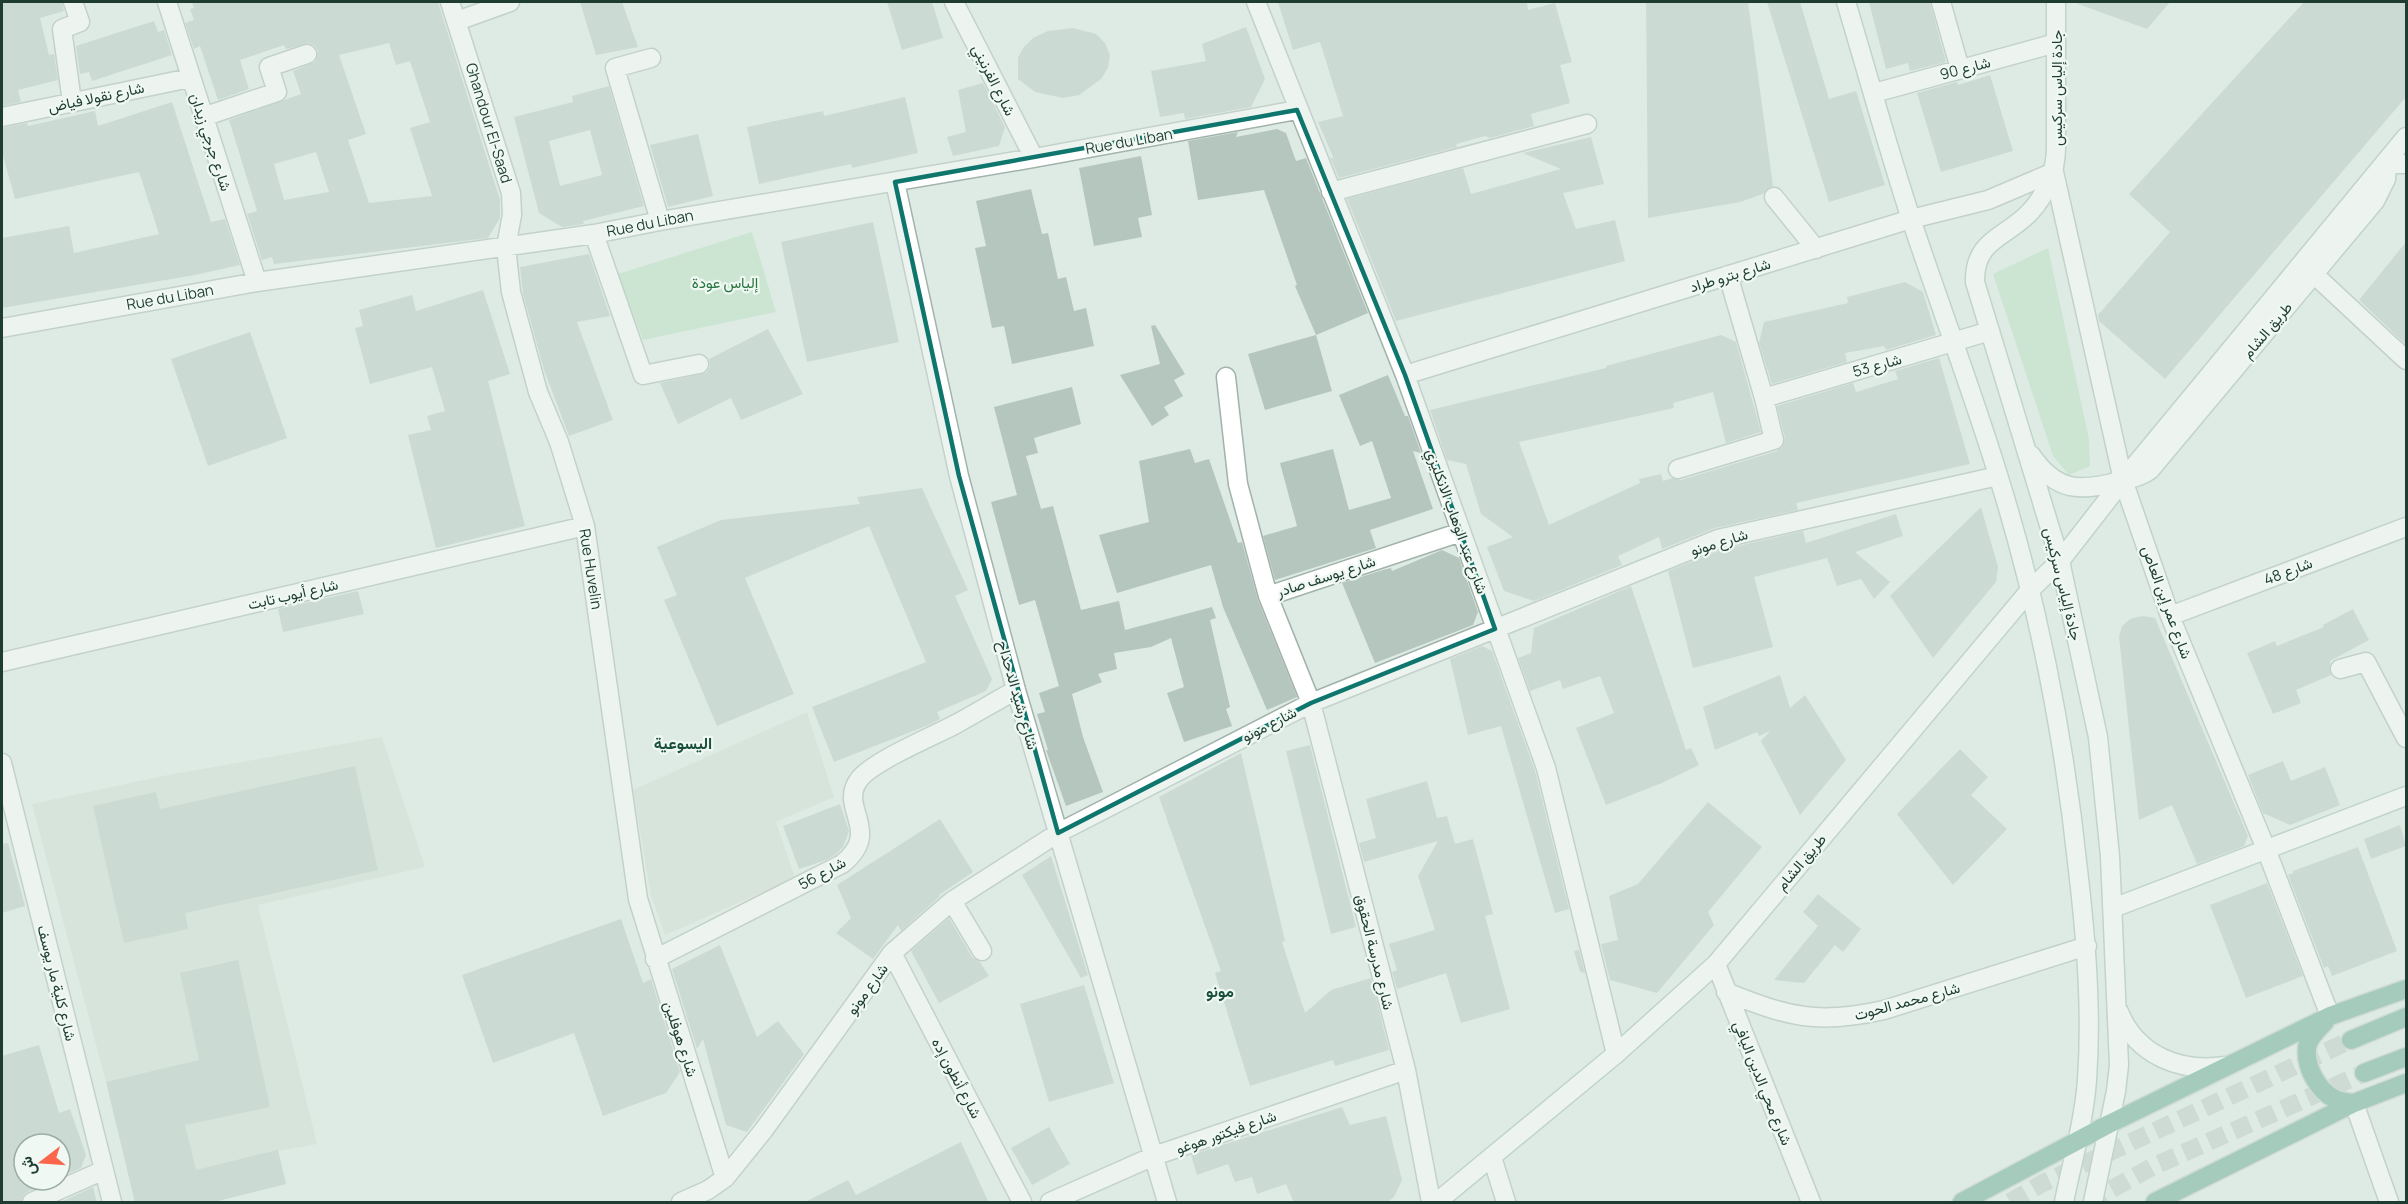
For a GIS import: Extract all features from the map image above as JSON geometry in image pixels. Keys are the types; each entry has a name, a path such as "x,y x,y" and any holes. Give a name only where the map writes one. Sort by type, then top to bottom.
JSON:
{"main road":[{"path":"1962,1203 2109,1124 2331,1016 2406,989"},
{"path":"2331,1016 2315,1031 2307,1047 2309,1065 2318,1084 2330,1096 2337,1100 2354,1103"},
{"path":"2351,1040 2406,1017"},
{"path":"2364,1074 2406,1057"},
{"path":"2155,1203 2354,1103 2406,1083"}],"street":[{"path":"72,2 80,22 62,28 72,102"},
{"name":"شارع جرجي زيدان","path":"167,2 257,282"},
{"name":"Ghandour El-Saad","path":"450,2 510,193 512,214 506,247"},
{"path":"457,21 510,2"},
{"name":"شارع الفرنيني","path":"954,2 1034,158"},
{"name":"شارع عبد الوهاب الانكليزي","path":"1256,2 1297,110 1405,375 1546,768 1616,1054"},
{"path":"1846,2 1911,219 1998,476 2030,590 2060,737 2073,819 2086,946 2086,1082 2064,1203"},
{"path":"1941,2 1960,69"},
{"name":"جادة إلياس سركيس","path":"2056,2 2054,172 2031,211 1987,245 1977,262 1976,282 2060,561 2098,737 2113,908 2118,1078 2093,1203"},
{"name":"شارع 90","path":"1874,93 2056,43"},
{"path":"203,117 277,92 269,67 308,54"},
{"path":"651,58 615,68 660,221"},
{"name":"شارع نقولا فياض","path":"2,117 190,78"},
{"name":"Rue du Liban","path":"2,328 257,282 594,234 1297,110"},
{"path":"1331,192 1587,123"},
{"name":"طريق الشام","path":"1437,1203 1616,1054 1716,964 2030,590 2060,561 2123,480 2309,269 2406,137"},
{"path":"2387,162 2406,164"},
{"name":"شارع بترو طراد","path":"1405,375 1911,219 1988,200 2054,172"},
{"name":"شارع عمر إبن العاص","path":"2054,172 2123,480 2169,616 2266,849 2331,1016"},
{"name":"شارع رشيد الدحداح","path":"895,182 959,476 1016,690 1167,1203"},
{"path":"1774,197 1816,249"},
{"path":"594,234 643,375 699,363"},
{"name":"Rue Huvelin","path":"506,247 517,319 538,392 559,442 585,526 638,899"},
{"path":"2309,269 2406,360"},
{"path":"1678,469 1774,440 1728,275"},
{"name":"شارع 53","path":"1764,398 1990,332"},
{"path":"1226,377 1238,484 1268,596"},
{"path":"2024,444 2035,461 2058,483 2089,489 2123,480"},
{"name":"شارع مونو","path":"681,1203 708,1190 725,1178 763,1131 892,953 952,901 1058,833 1311,703 1718,539 1998,476"},
{"name":"شارع أيوب تابت","path":"2,662 585,526"},
{"name":"شارع 48","path":"2169,616 2406,526"},
{"name":"شارع يوسف صادر","path":"1311,703 1268,596 1461,532"},
{"path":"2340,669 2366,662 2406,738"},
{"name":"شارع 56","path":"655,959 842,864 855,854 859,846 861,833 854,795 859,779 882,763 1016,690"},
{"name":"شارع مدرسة الحقوق","path":"1311,703 1406,1070 1431,1203"},
{"name":"شارع كلية مار يوسف","path":"2,763 112,1203"},
{"path":"2113,908 2406,796"},
{"name":"شارع هوفلين","path":"638,899 725,1178"},
{"path":"952,901 982,951"},
{"name":"شارع محمد الحوت","path":"1726,992 1770,1010 1790,1015 1834,1019 1895,1007 2086,946"},
{"name":"شارع أنطون إده","path":"892,953 1022,1203"},
{"name":"شارع محي الدين اليافي","path":"1716,964 1811,1203"},
{"path":"2116,1005 2124,1024 2139,1043 2159,1057 2182,1066 2207,1069 2231,1066"},
{"name":"شارع فيكتور هوغو","path":"1050,1203 1154,1156 1406,1070"},
{"path":"2354,1103 2390,1203"},
{"path":"1492,1157 1506,1203"},
{"path":"32,1203 104,1170"}],"highlighted area":[{"path":"1297,110 1405,375 1495,629 1311,703 1058,833 959,476 895,182"}],"shaded area":[{"path":"807,712 834,797 776,822 795,878 665,935 651,896 633,790"},
{"path":"382,737 425,867 258,905 317,1144 278,1151 286,1184 210,1202 106,1082 32,804 163,776"}],"green space":[{"name":"إلياس عودة","path":"752,232 776,312 643,340 618,274"},
{"path":"2048,248 2089,439 2090,466 2069,475 2053,456 1993,274"}],"building":[{"path":"2,2 62,2 64,11 40,18 49,55 54,54 58,80 18,90 21,102 2,106"},
{"path":"192,2 438,2 500,200 500,218 488,238 274,264 272,257 262,260 247,214 257,211 229,120 301,94 293,71 315,62 318,51 309,43 286,49 284,45 240,60 249,89 218,100 200,46 194,49 185,23 194,20 190,9 194,8","holes":["389,43 396,65 410,61 430,122 410,128 432,196 369,203 348,140 366,134 339,55","316,152 329,192 284,200 274,164"]},
{"path":"580,2 622,2 638,47 596,55"},
{"path":"887,2 932,2 943,38 902,50"},
{"path":"1278,2 1527,2 1528,10 1555,3 1572,62 1560,65 1570,103 1531,114 1534,126 1490,138 1485,136 1456,144 1457,147 1339,178 1330,157 1334,159 1318,122 1343,116 1320,42 1293,50"},
{"path":"1646,2 1748,2 1773,186 1763,194 1740,202 1648,218"},
{"path":"1767,2 1800,2 1829,99 1856,91 1885,185 1829,202"},
{"path":"1869,2 1930,2 1946,62 1910,71 1908,63 1886,69"},
{"path":"2078,2 2170,2 2147,29 2078,4"},
{"path":"2304,2 2406,2 2406,97 2165,379 2099,321 2098,315 2170,232 2129,194"},
{"path":"154,21 158,32 164,30 172,55 92,81 89,72 80,74 76,46"},
{"path":"1246,27 1265,79 1251,107 1185,119 1184,113 1160,117 1151,71 1206,61 1202,44"},
{"path":"1073,28 1096,34 1105,43 1110,55 1108,68 1101,79 1079,95 1063,98 1035,92 1018,79 1018,58 1023,48 1033,38 1048,31"},
{"path":"1990,75 2013,151 1941,172 1917,93 1957,82 1958,85"},
{"path":"983,83 1005,127 999,146 953,156 947,137 966,132 958,90"},
{"path":"609,86 644,206 583,221 584,224 562,227 539,213 514,117 573,102 572,96","holes":["590,130 602,175 560,186 549,141"]},
{"path":"905,97 918,153 852,168 851,164 759,184 747,127 823,111 824,116"},
{"path":"172,102 211,222 225,219 240,265 195,275 2,308 2,238 69,226 74,253 159,234 139,172 15,199 2,152 2,128 27,123 28,126 95,111 98,126"},
{"path":"1277,129 1286,133 1296,161 1306,158 1368,313 1316,335 1295,286 1297,285 1264,190 1198,200 1188,141 1238,132 1236,137"},
{"path":"698,134 713,196 668,207 650,145"},
{"path":"1591,137 1604,184 1563,193 1576,229 1615,220 1625,261 1396,321 1347,199 1463,168 1471,194 1561,169 1523,153"},
{"path":"1141,156 1152,215 1138,218 1142,237 1094,246 1079,168"},
{"path":"1031,189 1042,234 1048,233 1058,279 1066,277 1074,311 1086,308 1094,346 1012,364 1004,326 992,328 975,248 986,246 976,201"},
{"path":"873,222 899,342 807,362 781,242"},
{"path":"2406,242 2406,345 2359,300"},
{"path":"589,254 610,316 577,322 613,420 569,436 544,370 523,294 520,267"},
{"path":"1905,282 1923,292 1936,335 1886,350 1884,346 1845,353 1847,362 1772,384 1759,343 1764,322 1848,303 1847,297"},
{"path":"483,290 510,374 488,381 525,526 436,548 408,435 431,430 427,416 445,411 432,367 370,384 355,328 363,326 359,310 412,295 416,311"},
{"path":"1155,325 1185,374 1174,380 1183,396 1164,407 1169,415 1152,426 1120,375 1160,364 1151,326"},
{"path":"768,329 803,394 741,420 731,398 678,424 660,383 706,373 710,367 709,359"},
{"path":"250,332 287,438 208,466 171,359"},
{"path":"1316,335 1332,391 1265,410 1248,354"},
{"path":"1721,335 1736,342 1761,432 1726,443 1713,392 1673,403 1674,408 1519,442 1549,525 1640,483 1639,479 1661,474 1663,481 1672,478 1681,480 1777,451 1782,447 1785,438 1777,406 1853,383 1856,392 1898,379 1895,371 1939,358 1970,464 1796,503 1798,510 1715,528 1662,549 1659,537 1618,556 1622,565 1534,601 1504,591 1487,547 1513,537 1481,514 1466,464 1447,460 1430,410 1606,368 1606,366"},
{"path":"1388,375 1405,416 1408,416 1421,453 1413,451 1433,509 1370,530 1376,548 1275,580 1263,536 1297,526 1280,463 1333,449 1349,510 1391,498 1372,441 1360,446 1339,395"},
{"path":"1072,387 1081,424 1034,438 1038,453 1026,456 1041,509 1053,506 1081,610 1119,601 1125,630 1212,607 1216,618 1210,620 1230,707 1226,709 1232,726 1184,742 1167,693 1184,687 1171,638 1151,647 1114,653 1117,669 1098,674 1102,682 1072,694 1083,737 1103,792 1066,806 1046,750 1048,750 1037,714 1045,712 1039,693 1059,686 1035,600 1019,605 991,502 1017,495 994,407"},
{"path":"1190,449 1195,463 1209,459 1238,543 1242,542 1258,600 1297,697 1267,710 1223,607 1211,565 1117,593 1099,535 1149,522 1139,461"},
{"path":"922,488 968,590 955,596 992,679 986,691 937,712 940,719 931,724 834,762 812,707 926,662 869,526 745,578 794,694 717,726 664,600 677,595 657,547 721,520 860,504 857,497"},
{"path":"1981,507 1998,567 1996,582 1933,658 1890,596"},
{"path":"1896,514 1903,536 1855,552 1890,582 1874,599 1861,579 1837,586 1827,558 1754,577 1773,647 1693,668 1668,571 1721,550 1803,531 1806,543"},
{"path":"1442,550 1459,558 1478,612 1473,625 1375,663 1342,583 1391,568 1392,571"},
{"path":"1631,586 1686,750 1691,748 1699,765 1662,783 1606,805 1576,728 1614,713 1600,676 1563,689 1560,680 1530,691 1518,658 1531,653 1534,628"},
{"path":"358,591 364,614 283,632 278,609"},
{"path":"2353,609 2369,640 2330,661 2331,675 2296,690 2301,703 2273,714 2247,653 2275,641 2277,646 2324,627 2323,625"},
{"path":"2142,616 2155,618 2248,836 2244,846 2197,864 2172,805 2139,820 2119,637 2122,626 2130,619"},
{"path":"1482,646 1492,651 1535,771 1569,909 1555,913 1501,726 1468,735 1450,659"},
{"path":"1780,675 1790,708 1805,695 1846,760 1800,815 1761,741 1770,731 1759,736 1757,732 1715,750 1703,707"},
{"path":"1310,745 1356,927 1331,934 1286,751"},
{"path":"1960,749 1988,777 1971,795 2007,829 1953,885 1897,814"},
{"path":"1241,753 1285,941 1282,942 1305,1013 1331,990 1371,978 1389,1050 1335,1066 1333,1060 1250,1086 1215,973 1221,971 1159,797"},
{"path":"2283,761 2291,781 2325,767 2340,805 2290,825 2263,813 2248,775"},
{"path":"355,766 378,870 185,913 188,929 124,943 93,806 156,792 160,809"},
{"path":"1427,781 1437,818 1447,816 1455,844 1473,839 1493,914 1485,916 1510,1009 1461,1023 1446,973 1397,989 1392,972 1397,970 1389,944 1435,930 1418,876 1438,841 1364,862 1359,843 1376,838 1366,799"},
{"path":"1708,802 1762,847 1708,912 1714,925 1657,993 1610,980 1601,944 1618,940 1609,896 1638,884"},
{"path":"840,804 849,831 843,847 826,860 799,869 783,826"},
{"path":"940,819 973,872 939,895 901,931 898,925 873,959 836,933 851,918 837,885"},
{"path":"2400,825 2406,846 2371,859 2364,839"},
{"path":"8,843 25,906 2,913 2,844"},
{"path":"2358,847 2397,951 2332,976 2328,966 2324,968 2288,875 2293,871"},
{"path":"1051,856 1088,975 1081,978 1022,875"},
{"path":"2267,883 2303,976 2246,998 2210,905"},
{"path":"1818,894 1861,929 1843,952 1835,945 1804,983 1774,980 1818,926 1803,912"},
{"path":"949,918 972,957 980,962 989,976 939,1003 911,951"},
{"path":"621,919 643,983 651,979 680,1072 666,1093 603,1116 574,1033 493,1063 462,975"},
{"path":"720,945 757,1037 778,1021 804,1054 747,1132 726,1125 703,1039 697,1049 672,969"},
{"path":"1579,950 1585,973 1580,972 1574,951"},
{"path":"238,960 270,1107 185,1125 196,1170 278,1150 286,1184 210,1203 135,1203 106,1082 199,1060 180,973"},
{"path":"1084,985 1114,1083 1049,1102 1020,1004"},
{"path":"39,1045 59,1113 70,1109 86,1155 81,1168 72,1172 72,1132 12,1132 12,1192 27,1192 21,1203 2,1203 2,1056"},
{"path":"1342,1107 1350,1125 1386,1116 1402,1180 1394,1197 1386,1203 1294,1203 1286,1184 1257,1194 1252,1177 1235,1182 1228,1164 1197,1175 1191,1155"},
{"path":"1049,1127 1070,1164 1032,1185 1011,1148"},
{"path":"961,1142 989,1203 803,1203 848,1180 856,1195"},
{"path":"93,1187 97,1203 59,1203"}],"tunnel":[{"path":"2010,1202 2043,1183 2351,1040"},
{"path":"2088,1202 2152,1167 2364,1073"}],"district":[{"name":"اليسوعية","path":"683,743"},
{"name":"مونو","path":"1220,991"}]}
